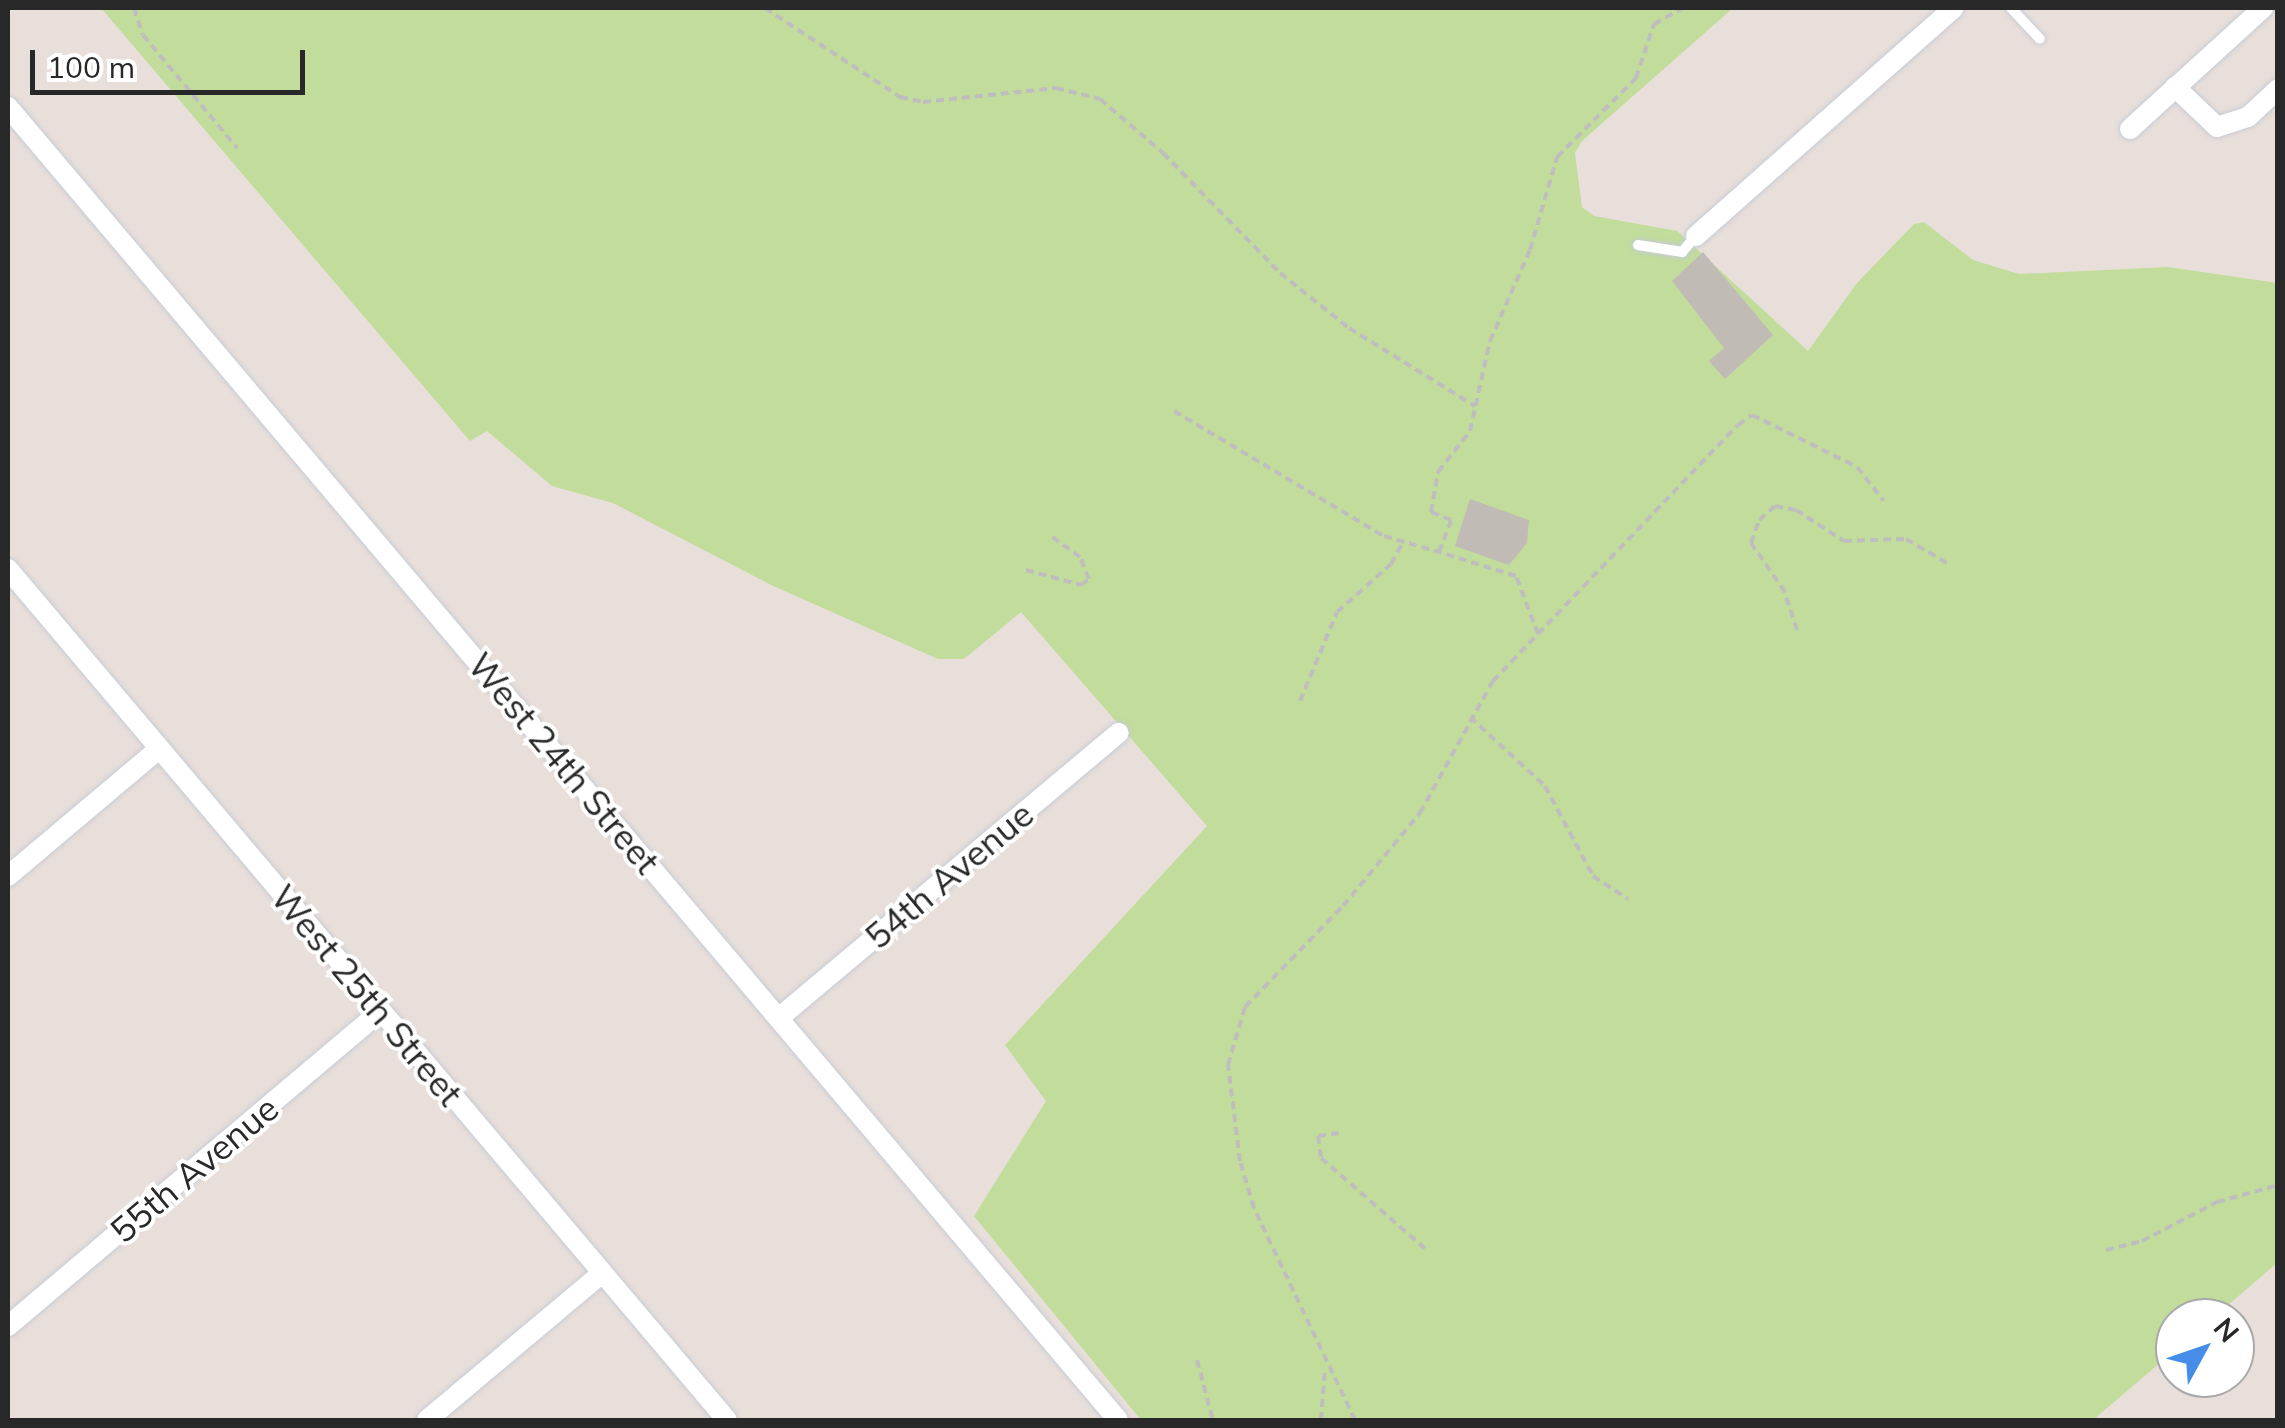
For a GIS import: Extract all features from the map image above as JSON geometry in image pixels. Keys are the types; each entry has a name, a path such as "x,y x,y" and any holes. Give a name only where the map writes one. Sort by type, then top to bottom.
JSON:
{"street":[{"path":"1696,236 1954,8"},
{"path":"2130,129 2263,8"},
{"path":"2175,87 2218,128 2248,117 2278,89"},
{"name":"West 24th Street","path":"8,107 1118,1420"},
{"name":"West 25th Street","path":"8,569 727,1420"},
{"name":"54th Avenue","path":"780,1017 1119,732"},
{"path":"8,876 159,749"},
{"name":"55th Avenue","path":"8,1326 381,1011"},
{"path":"427,1420 602,1273"}],"lane":[{"path":"2012,8 2040,40"},
{"path":"1638,245 1682,252 1696,236"}],"path":[{"path":"134,8 143,35 237,148"},
{"path":"765,8 900,97 923,102 1056,88 1100,99 1164,153 1280,273 1349,328 1475,406"},
{"path":"1439,552 1451,520 1431,512 1438,472 1470,431 1490,341 1530,250 1557,157 1636,78 1654,24 1683,8"},
{"path":"1174,411 1403,542 1516,576 1538,634"},
{"path":"1355,1420 1254,1208 1231,1116 1230,1047 1259,989 1343,906 1420,813 1470,717 1538,634 1752,415 1857,467 1884,500"},
{"path":"1797,630 1784,592 1752,542 1759,520 1775,506 1786,505 1844,541 1906,538 1949,564"},
{"path":"1026,570 1082,585 1089,579 1080,557 1052,536"},
{"path":"1300,701 1337,612 1392,564 1403,542"},
{"path":"1470,717 1535,774 1562,811 1594,876 1628,898"},
{"path":"1339,1133 1318,1136 1320,1158 1428,1251"},
{"path":"2106,1250 2142,1241 2217,1202 2278,1185"},
{"path":"1197,1360 1213,1420"},
{"path":"1321,1420 1325,1363"}],"green space":[{"path":"101,8 1733,8 1582,141 1575,153 1582,207 1594,216 1677,231 1808,351 1857,283 1914,224 1924,222 1973,260 2019,274 2168,267 2277,283 2277,1263 2236,1298 2155,1298 2155,1367 2093,1420 1141,1420 974,1216 1046,1101 1005,1045 1207,826 1021,612 964,659 938,659 771,585 613,503 552,486 487,431 470,441"}],"building":[{"path":"1703,252 1773,335 1725,379 1709,361 1724,348 1672,281"},
{"path":"1470,499 1529,520 1527,543 1509,565 1455,546"}]}
